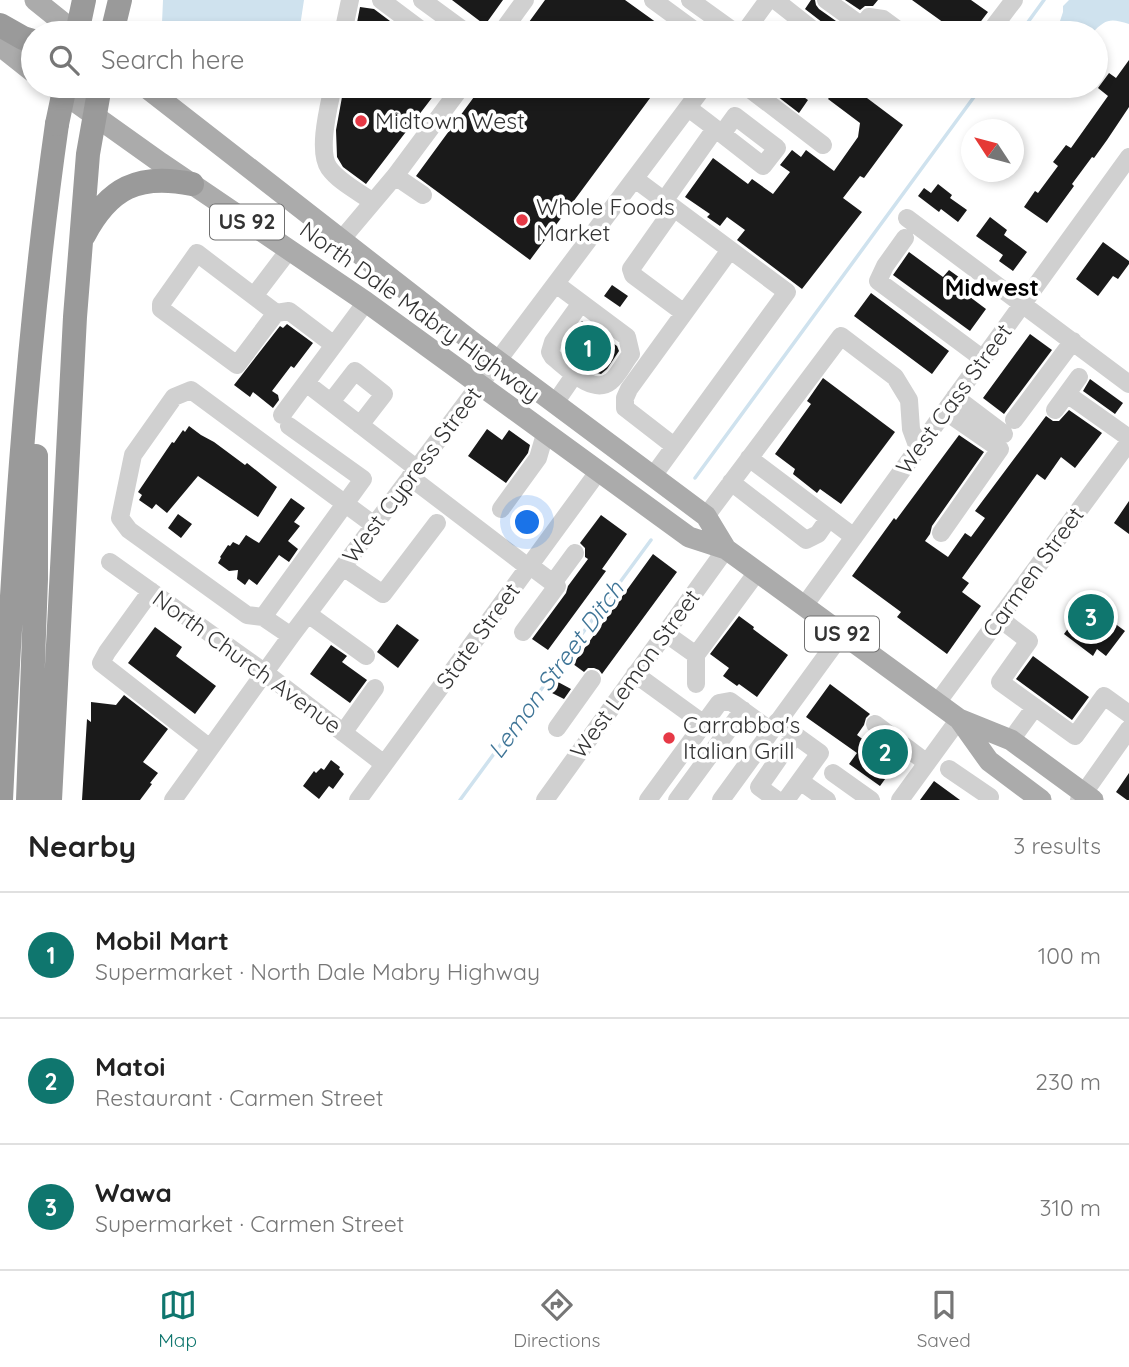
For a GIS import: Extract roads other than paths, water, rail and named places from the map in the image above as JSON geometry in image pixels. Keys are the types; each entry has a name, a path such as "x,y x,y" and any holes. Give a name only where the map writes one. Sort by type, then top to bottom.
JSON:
{"highway":[{"path":"80,21 84,0"},
{"path":"114,21 120,0"},
{"path":"0,25 21,37"},
{"path":"1,800 15,539 34,319 43,219 62,98"},
{"path":"50,800 71,391 88,154 97,98"},
{"path":"82,239 105,203 126,187 155,181 192,184"},
{"path":"28,800 36,579 34,319"}],"main road":[{"path":"35,0 62,21"},
{"path":"0,46 21,63"},
{"name":"North Dale Mabry Highway","path":"71,98 366,302 689,537 726,549 959,719 1011,740 1085,798"},
{"name":"North Dale Mabry Highway","path":"159,98 497,360 706,516 726,549"},
{"name":"North Dale Mabry Highway","path":"959,719 988,760 1029,796"}],"street":[{"path":"345,21 350,0"},
{"path":"381,0 409,21"},
{"path":"422,0 450,21"},
{"path":"510,21 525,0"},
{"path":"653,0 682,21"},
{"path":"690,0 719,21"},
{"path":"753,21 768,0"},
{"path":"775,0 802,21"},
{"path":"826,0 855,21"},
{"path":"996,21 1006,3"},
{"path":"866,21 869,17 886,21"},
{"path":"331,98 324,150 327,165 335,175 373,202"},
{"path":"341,240 395,176 453,98"},
{"name":"West Cypress Street","path":"173,800 264,672 695,98"},
{"path":"762,98 823,145"},
{"path":"684,313 633,275 631,269 669,204 719,131 688,108"},
{"name":"West Cass Street","path":"804,606 1129,157"},
{"path":"395,176 423,195"},
{"path":"635,179 787,292 653,476"},
{"path":"907,218 1129,383"},
{"path":"905,238 878,281 983,359"},
{"path":"254,296 289,250"},
{"path":"674,446 625,408 625,398 730,250"},
{"path":"276,313 197,253 161,304 161,309 237,365 276,313 289,311 334,345"},
{"path":"556,285 581,303 627,337 631,354 611,382 603,385 590,385 550,352 553,342 581,303"},
{"path":"263,617 363,479 286,421 306,383 366,302"},
{"path":"706,516 841,336 895,377 909,400 911,429 918,448"},
{"path":"950,404 1009,427 1073,341"},
{"path":"331,402 355,371 384,394 360,425"},
{"path":"555,403 575,374"},
{"path":"1055,410 1079,377"},
{"path":"306,383 360,425 505,549 557,586 523,632"},
{"path":"291,636 263,617 247,615 129,530 120,518 133,455 174,397 191,390 374,525"},
{"path":"1067,394 1129,440"},
{"path":"941,533 1000,449 950,404"},
{"path":"501,509 538,458 545,433"},
{"name":"Carmen Street","path":"937,703 1129,440"},
{"path":"749,458 854,537"},
{"name":"State Street","path":"358,800 598,472"},
{"path":"731,482 806,540 818,534 829,518"},
{"path":"344,567 383,594 437,523"},
{"name":"West Lemon Street","path":"545,800 726,549"},
{"path":"553,583 575,553"},
{"name":"North Church Avenue","path":"110,562 264,672 384,764"},
{"path":"696,684 696,655 757,572"},
{"path":"151,591 101,663 211,748"},
{"path":"308,614 366,656"},
{"path":"999,618 1029,641 1000,682 1075,736 1104,696 1129,714"},
{"path":"665,633 696,655"},
{"path":"721,800 842,634"},
{"path":"635,674 704,724"},
{"path":"557,728 592,680"},
{"path":"343,733 375,688"},
{"path":"580,697 606,716"},
{"path":"648,800 719,703 730,701 774,727 795,735 820,753 786,800"},
{"path":"1011,740 1035,707"},
{"path":"677,800 743,710"},
{"path":"900,800 959,719"},
{"path":"875,724 927,763"},
{"path":"1085,798 1129,729"},
{"path":"777,800 759,787 795,735"},
{"path":"970,783 988,760"},
{"path":"949,769 995,799"},
{"path":"833,773 871,800"},
{"path":"800,780 827,800"}],"water":[{"path":"163,0 304,0 301,21 162,21"},
{"path":"1069,0 1129,0 1129,24 1117,21 1060,21 1063,6"}],"waterway":[{"path":"1029,21 1044,0"},
{"path":"695,478 973,98"},
{"name":"Lemon Street Ditch","path":"460,800 651,540"}],"place":[{"name":"Midtown West","path":"361,121"},
{"name":"Whole Foods Market","path":"522,220"},
{"name":"Mobil Mart","path":"588,348"},
{"name":"Wawa","path":"1091,617"},
{"name":"Carrabba's Italian Grill","path":"669,738"},
{"name":"Matoi","path":"885,752"}],"district":[{"name":"Midwest","path":"992,288"}]}
